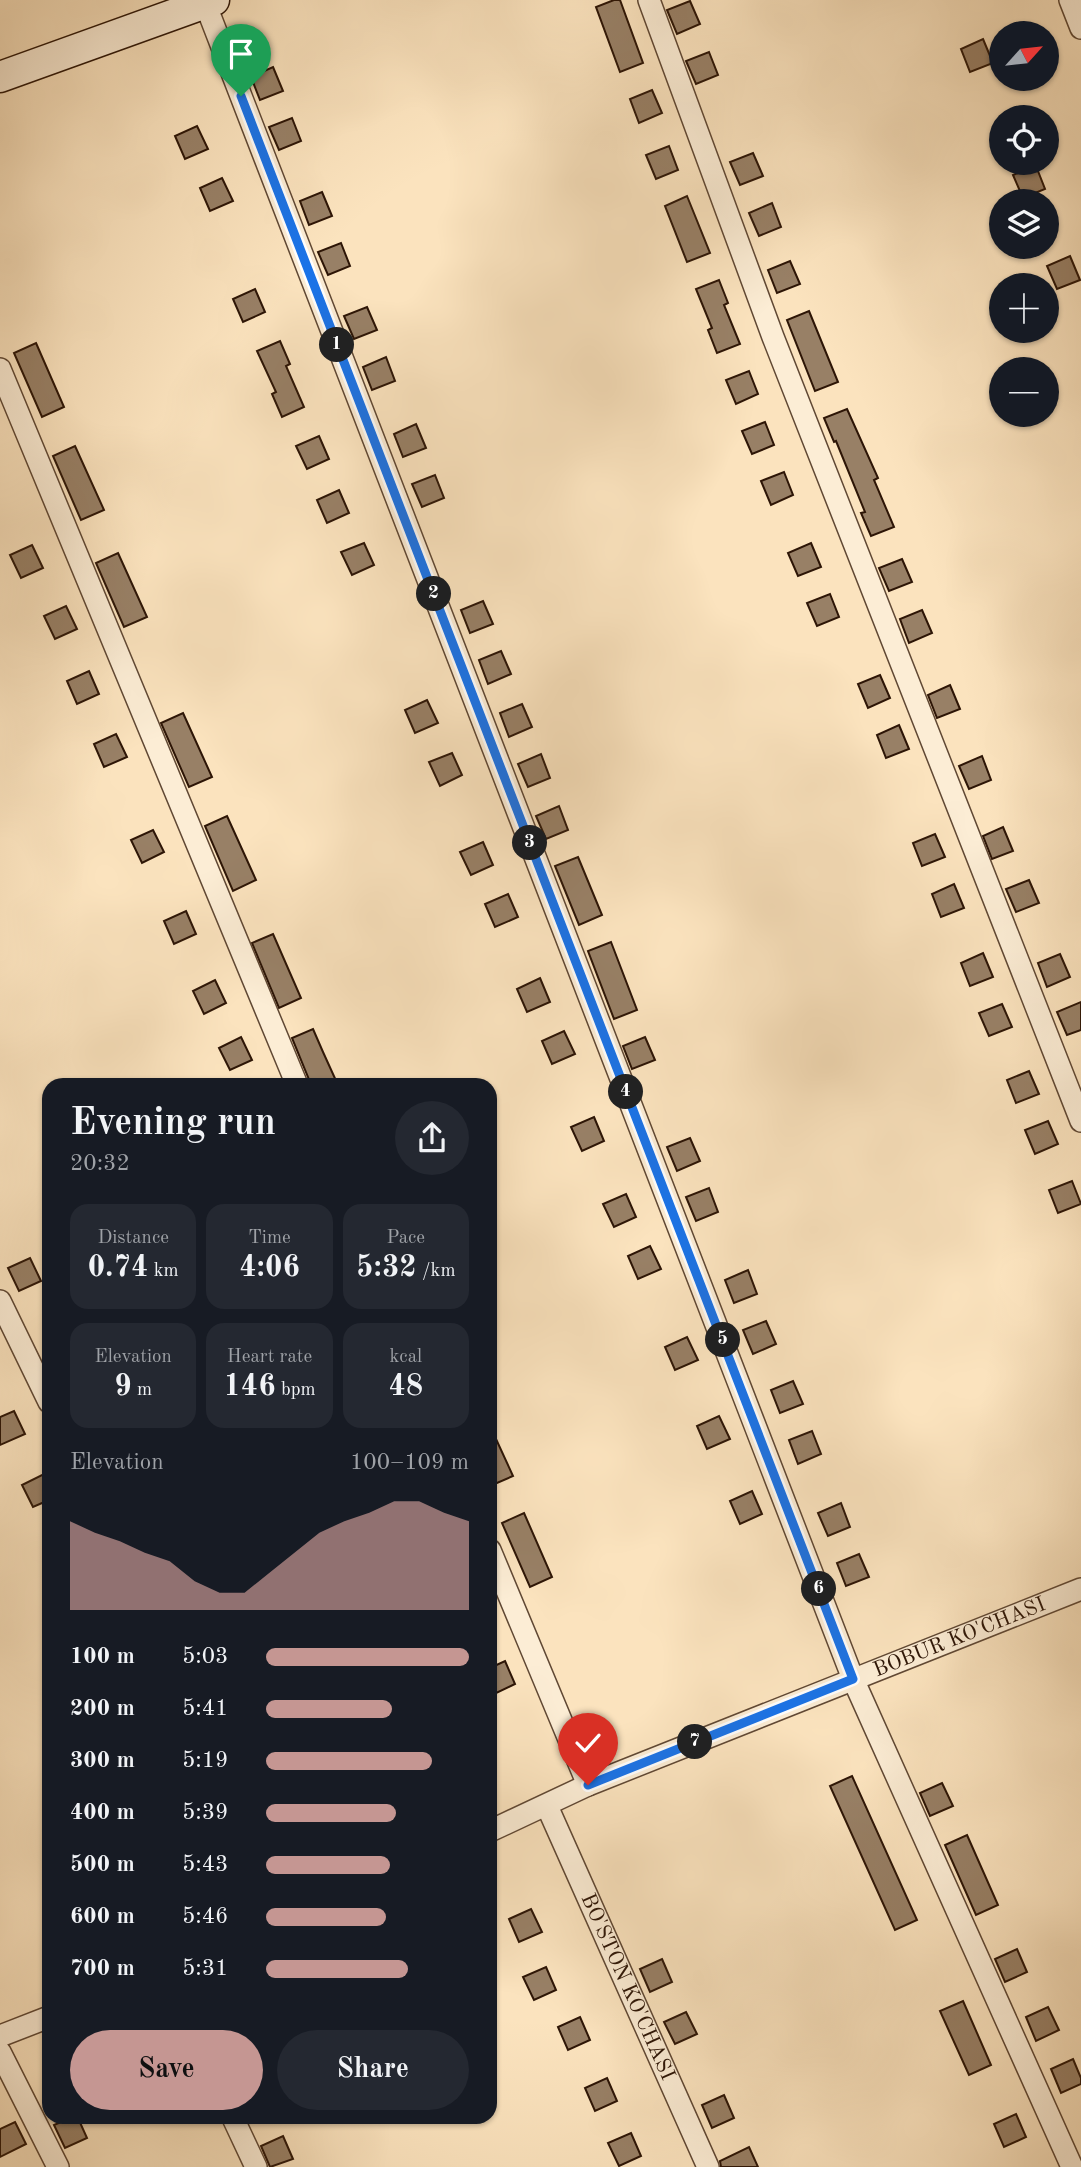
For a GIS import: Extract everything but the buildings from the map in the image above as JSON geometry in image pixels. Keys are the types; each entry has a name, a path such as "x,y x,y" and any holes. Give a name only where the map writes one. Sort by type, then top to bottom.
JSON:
{"street":[{"path":"649,0 773,337 1081,1121"},
{"path":"1070,0 1081,28"},
{"path":"0,77 209,2 853,1679 1072,2167"},
{"path":"0,369 294,1078"},
{"path":"0,1301 42,1388"},
{"path":"497,1566 588,1785"},
{"name":"BOBUR KO'CHASI","path":"497,1829 588,1785 1081,1589"},
{"name":"BO'STON KO'CHASI","path":"547,1806 708,2167"},
{"path":"0,2036 42,2020"},
{"path":"0,2052 58,2167"},
{"path":"236,2124 256,2167"}],"route":[{"path":"241,96 853,1679 588,1785"}]}
